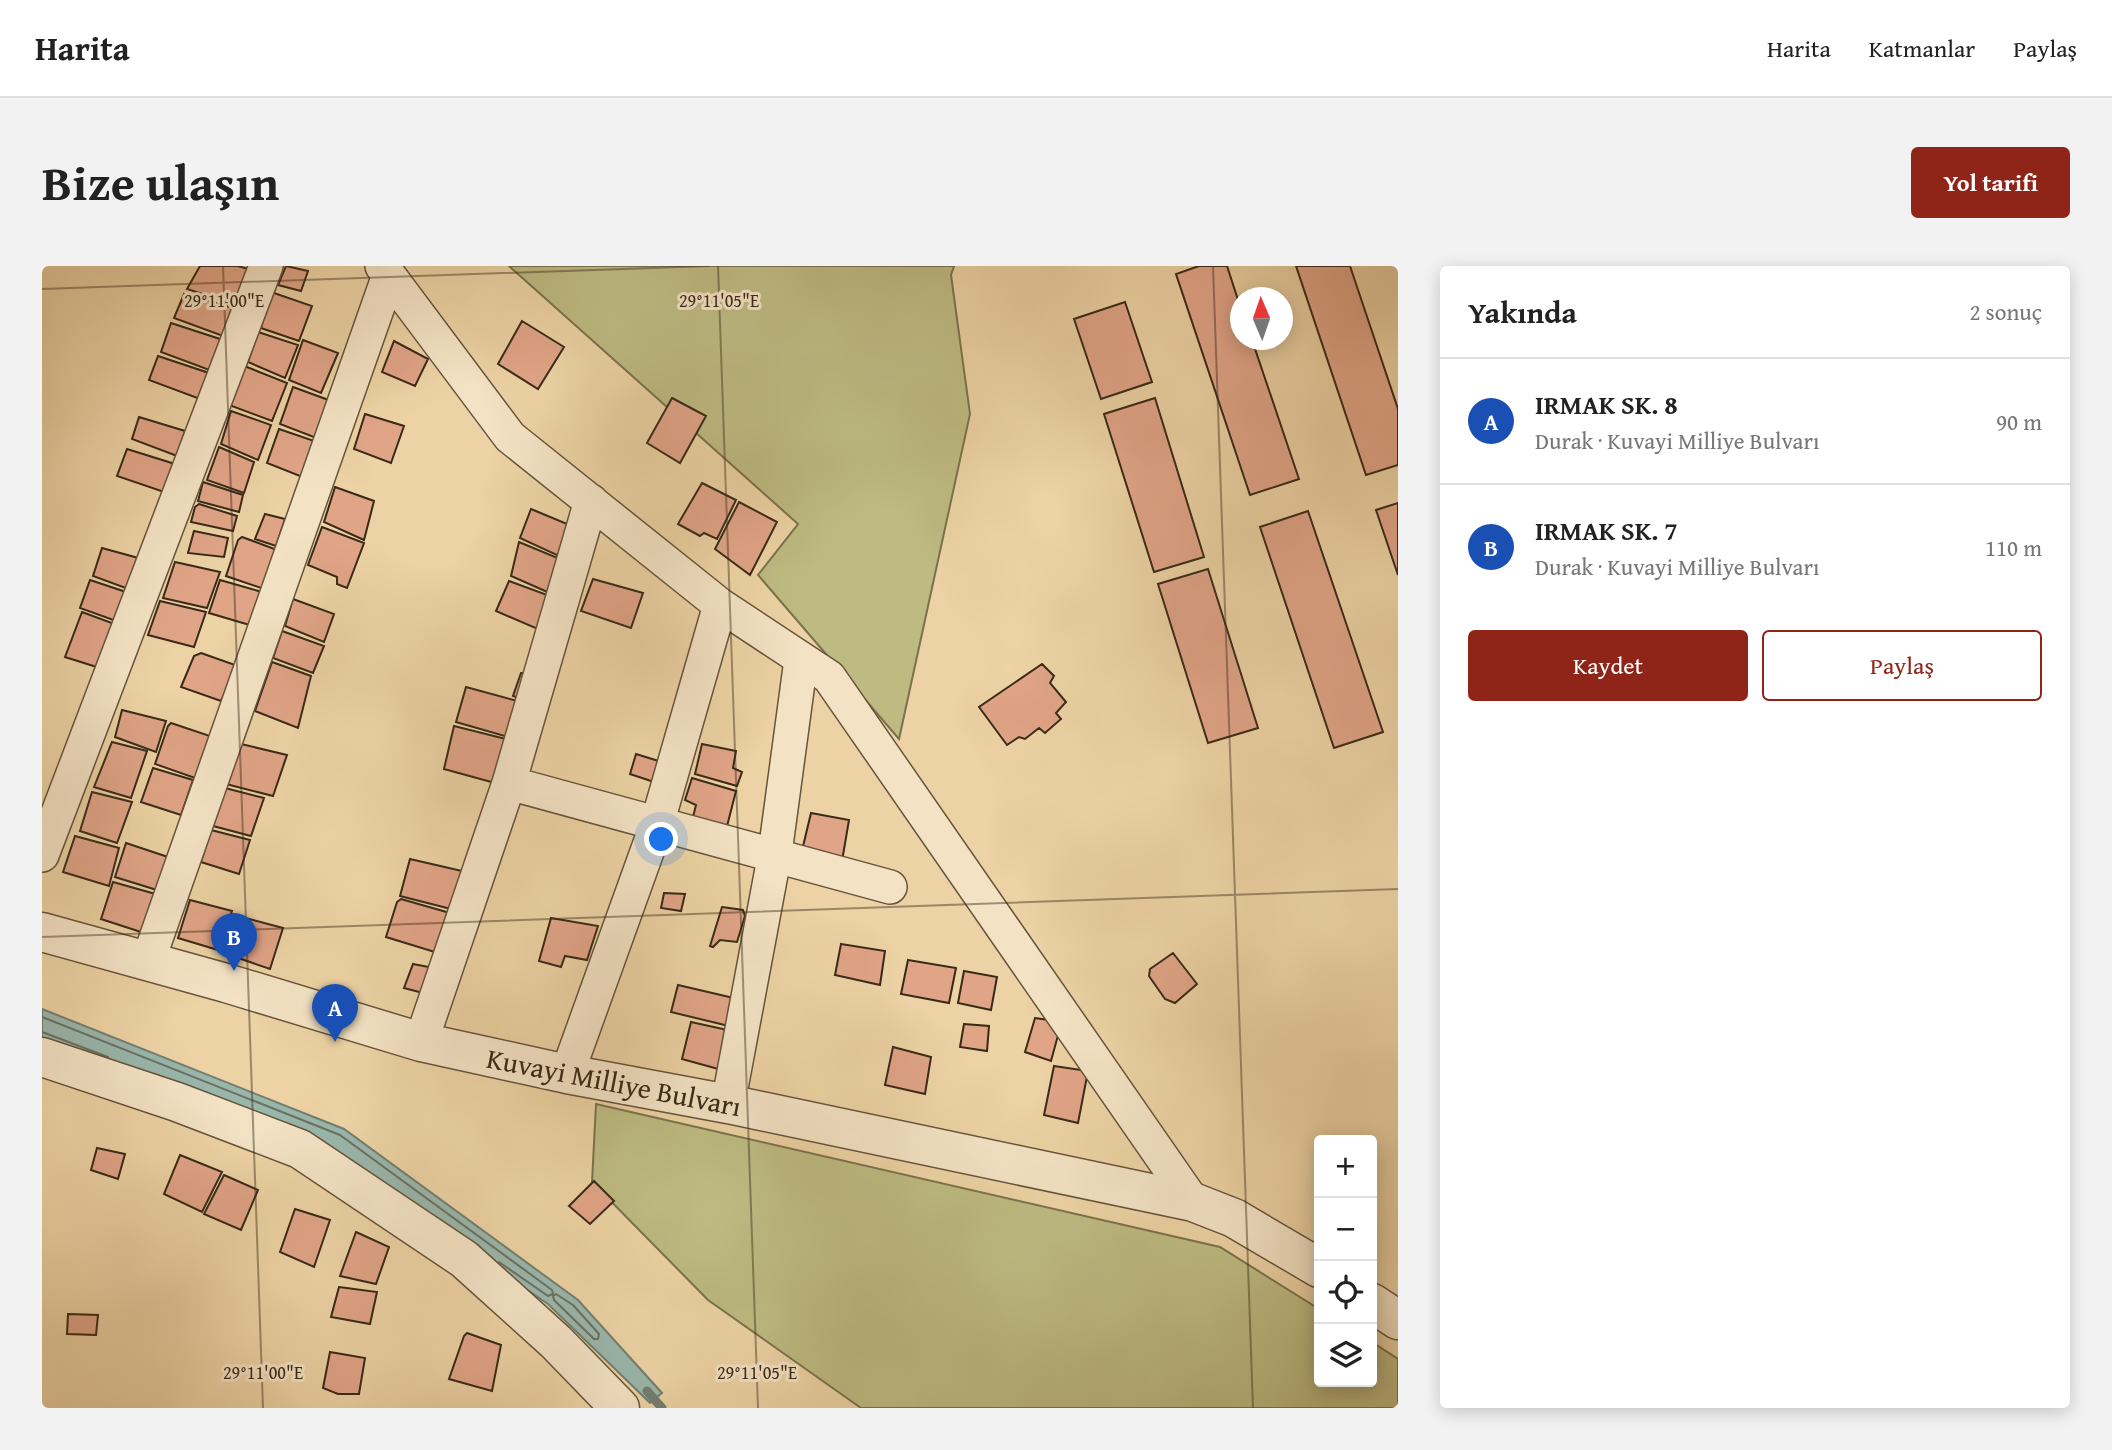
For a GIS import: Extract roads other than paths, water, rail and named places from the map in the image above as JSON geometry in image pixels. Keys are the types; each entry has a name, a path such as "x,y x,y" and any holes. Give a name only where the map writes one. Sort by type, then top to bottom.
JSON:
{"street":[{"path":"42,855 266,266"},
{"path":"385,270 510,437 720,605 829,677 1194,1202"},
{"path":"148,961 385,270"},
{"path":"421,1042 509,783 591,500"},
{"path":"567,1074 657,824 720,605"},
{"path":"728,1104 775,853 801,660"},
{"path":"509,783 775,853 890,887"},
{"name":"Kuvayi Milliye Bulvarı","path":"42,932 421,1042 1194,1202 1234,1218 1314,1265"},
{"path":"42,1057 177,1102 300,1149 464,1259 556,1342 620,1408"},
{"path":"1377,1306 1398,1320"}],"water":[{"path":"42,1009 344,1129 578,1300 662,1393 650,1403 548,1304 322,1151 42,1038"}],"waterway":[{"path":"647,1391 662,1408"}],"place":[{"name":"IRMAK SK. 7","path":"234,971"},
{"name":"IRMAK SK. 8","path":"335,1042"}]}
